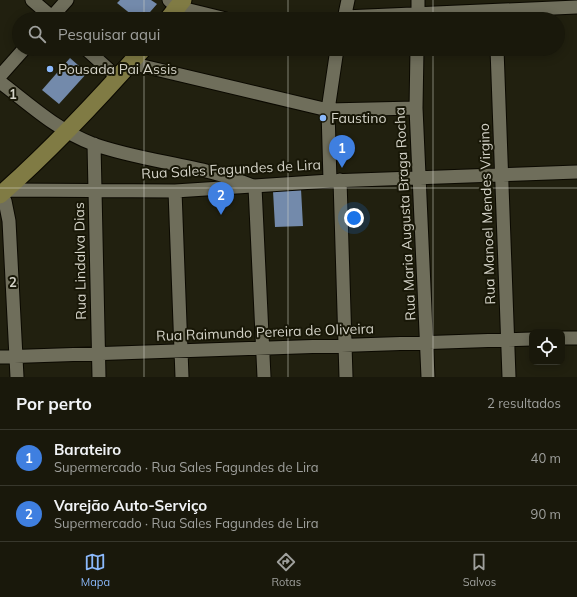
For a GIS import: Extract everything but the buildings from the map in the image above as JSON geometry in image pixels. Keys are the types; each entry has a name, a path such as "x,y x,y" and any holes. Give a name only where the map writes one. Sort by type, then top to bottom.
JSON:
{"main road":[{"path":"2,193 67,132 136,56"}],"street":[{"path":"32,0 45,12"},
{"path":"57,12 67,0"},
{"path":"345,12 348,0"},
{"path":"174,6 198,12"},
{"path":"407,12 577,7"},
{"path":"0,76 18,56"},
{"path":"94,56 118,78"},
{"path":"336,56 328,110 335,181 346,377"},
{"name":"Rua Maria Augusta Braga Rocha","path":"417,56 416,108 428,377"},
{"name":"Rua Manoel Mendes Virgino","path":"497,56 509,377"},
{"path":"130,63 328,110 416,108"},
{"path":"0,82 67,132 94,144 215,172 255,187 264,377"},
{"name":"Rua Lindalva Dias","path":"94,144 99,377"},
{"name":"Rua Sales Fagundes de Lira","path":"2,193 95,190 175,190 255,187 335,181 577,172"},
{"path":"175,190 182,377"},
{"path":"2,193 9,221 17,377"},
{"path":"565,338 577,338"},
{"name":"Rua Raimundo Pereira de Oliveira","path":"0,357 529,340"}],"place":[{"name":"Pousada Pai Assis","path":"50,69"},
{"name":"Faustino","path":"323,118"},
{"name":"Barateiro","path":"342,168"},
{"name":"Varejão Auto-Serviço","path":"221,215"}]}
